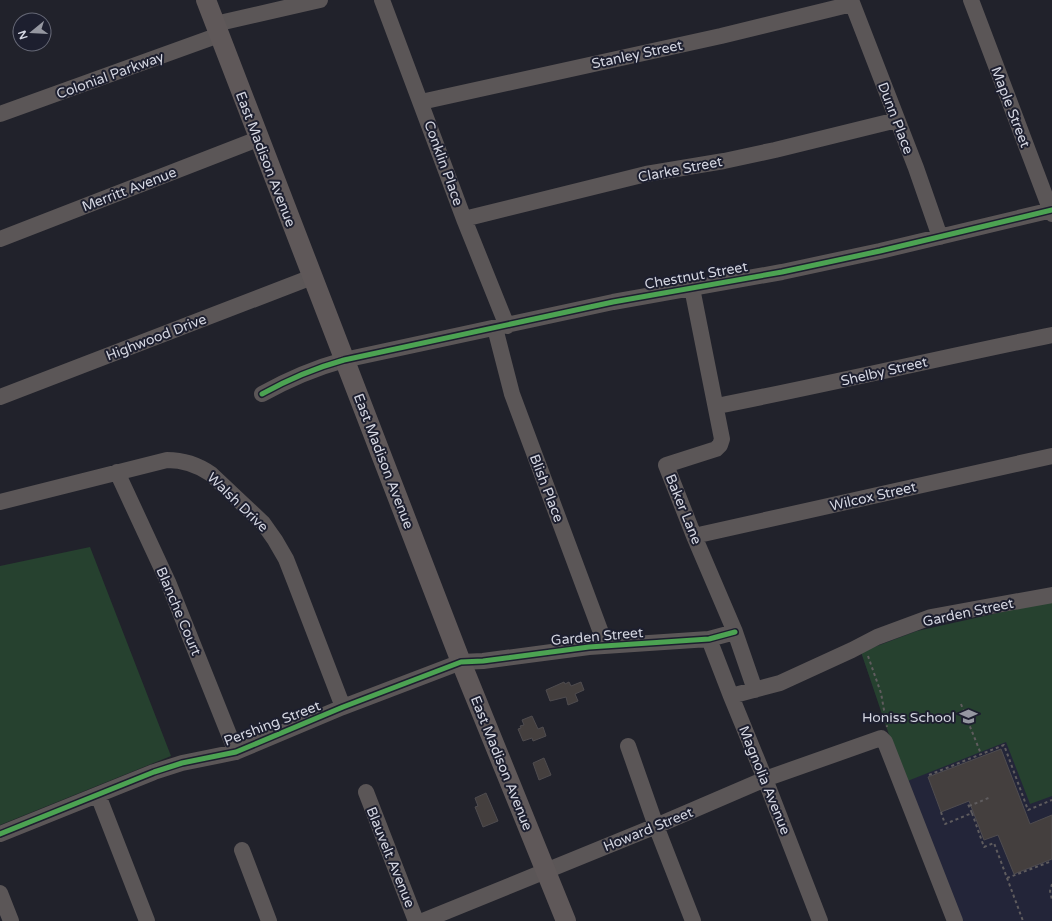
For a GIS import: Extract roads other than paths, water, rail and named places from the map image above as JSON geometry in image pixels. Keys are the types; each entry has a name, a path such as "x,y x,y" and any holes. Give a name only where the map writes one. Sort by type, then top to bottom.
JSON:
{"main road":[{"name":"East Madison Avenue","path":"206,0 258,139 344,360 386,463 461,662 566,921"}],"street":[{"name":"Colonial Parkway","path":"0,114 282,4 320,0"},
{"name":"Conklin Place","path":"382,0 464,219 501,327"},
{"name":"Maple Street","path":"970,0 1052,212"},
{"name":"Stanley Street","path":"421,102 721,36 852,2"},
{"name":"Dunn Place","path":"852,2 916,168 940,237"},
{"name":"Clarke Street","path":"464,219 646,174 760,153 897,120"},
{"name":"Merritt Avenue","path":"0,239 258,139"},
{"name":"Chestnut Street","path":"262,394 287,380 319,367 344,360 613,302 782,272 1052,212"},
{"name":"Highwood Drive","path":"0,397 312,277"},
{"name":"Baker Lane","path":"692,288 722,432 722,439 720,445 716,449 666,465 694,536 735,632 755,690"},
{"name":"Blish Place","path":"501,327 512,394 606,646"},
{"name":"Shelby Street","path":"716,406 832,384 936,359 1052,336"},
{"name":"Wilcox Street","path":"694,536 1052,456"},
{"name":"Walsh Drive","path":"0,502 167,460 179,460 203,468 263,523 276,540 286,560 343,707"},
{"name":"Blanche Court","path":"117,472 168,582 236,752"},
{"name":"Garden Street","path":"731,696 780,683 877,637 931,617 1052,595"},
{"name":"Garden Street","path":"461,662 483,661 606,646 709,639 735,632"},
{"name":"Magnolia Avenue","path":"709,639 766,779 820,921"},
{"name":"Pershing Street","path":"0,834 154,772 182,763 236,752 343,707 461,662"},
{"name":"Howard Street","path":"423,921 656,826 766,779 880,741 955,921"},
{"path":"628,746 656,826 693,921"},
{"name":"Blauvelt Avenue","path":"366,792 416,921"},
{"path":"98,795 147,921"},
{"path":"242,850 269,921"},
{"path":"0,892 11,921"}],"place":[{"name":"Honiss School","path":"968,717"}]}
